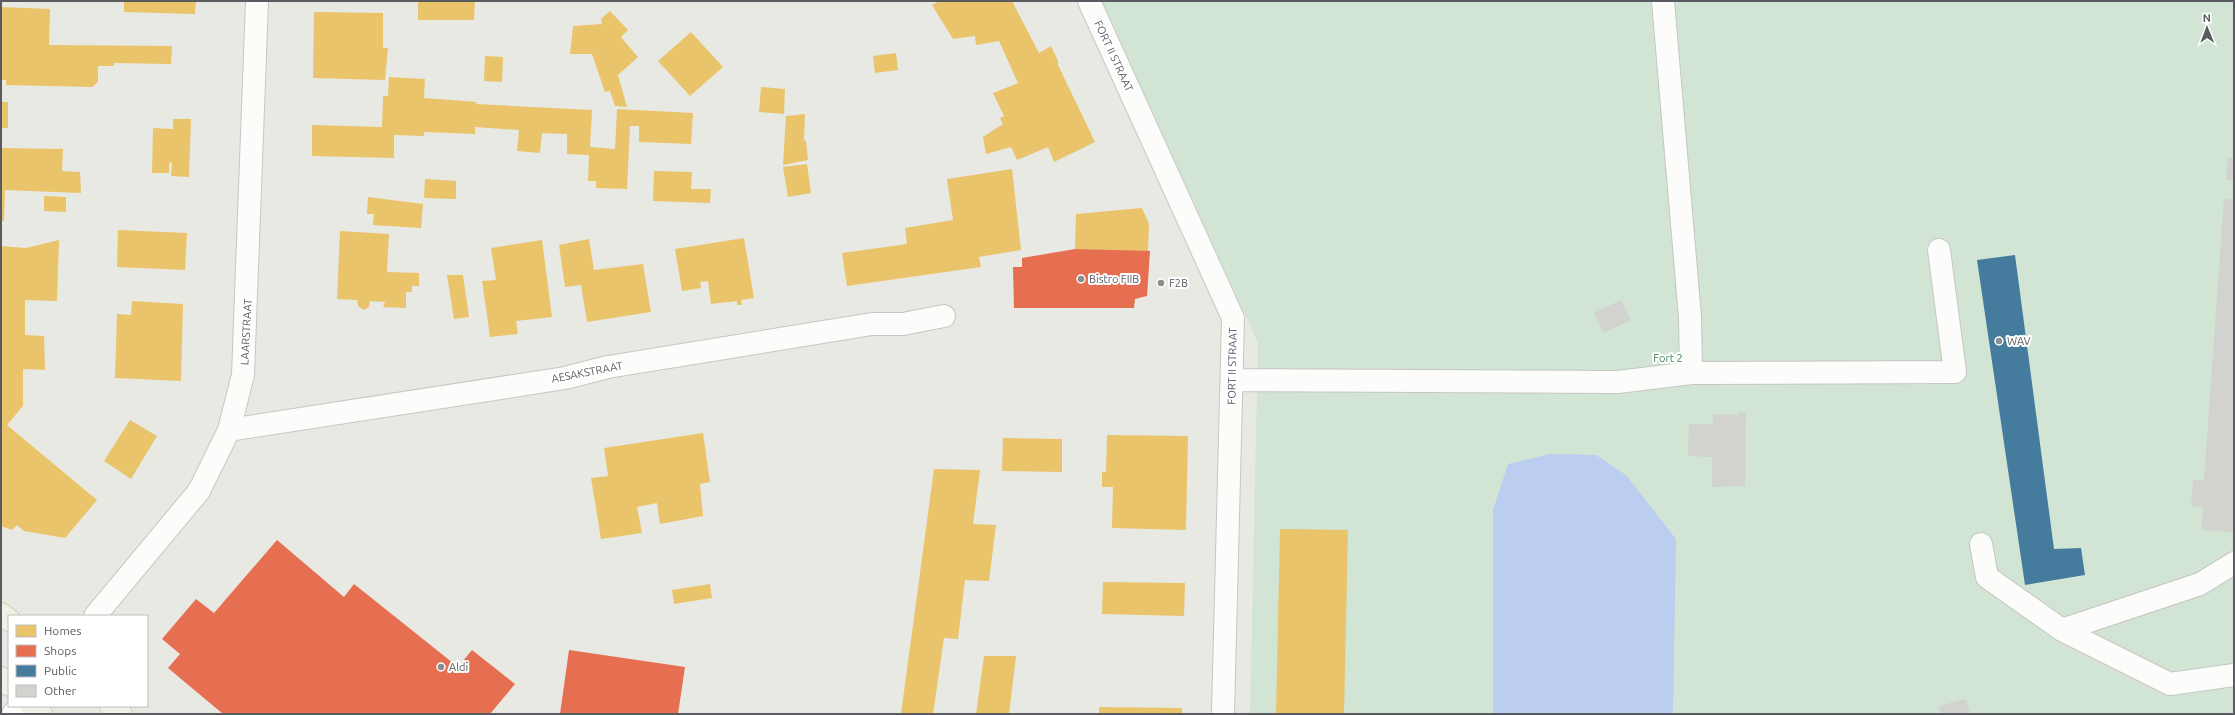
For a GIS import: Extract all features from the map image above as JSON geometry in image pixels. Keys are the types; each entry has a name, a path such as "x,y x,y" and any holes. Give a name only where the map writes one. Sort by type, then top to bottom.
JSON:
{"main road":[{"path":"33,707 41,714"},
{"path":"112,707 120,714"}],"street":[{"name":"LAARSTRAAT","path":"96,615 199,491 229,430 243,375 256,1"},
{"name":"FORT II STRAAT","path":"1089,1 1233,318 1223,714"},
{"path":"1663,1 1690,317 1691,373"},
{"path":"1232,380 1618,382 1691,373 1954,372 1939,250"},
{"name":"AESAKSTRAAT","path":"229,430 565,378 608,367 872,324 903,324 944,316"},
{"path":"1981,544 1987,577 2062,630 2170,684 2234,675"},
{"path":"2062,630 2200,584 2234,563"}],"green space":[{"name":"Fort 2","path":"1102,1 2234,1 2234,714 1250,714 1258,343"}],"water":[{"path":"1550,454 1596,455 1626,475 1676,539 1673,714 1493,714 1493,510 1508,464"}],"building: Homes":[{"path":"124,1 196,1 195,14 124,12"},
{"path":"418,1 475,1 474,20 418,20"},
{"path":"939,1 1012,1 1039,53 1051,46 1058,61 1058,65 1095,142 1054,162 1048,147 1017,160 1011,147 986,154 983,137 1003,124 1000,118 1004,116 993,93 1018,83 999,41 976,45 975,36 953,39 932,5"},
{"path":"1,7 50,9 49,45 172,46 171,64 114,63 114,66 98,66 98,82 92,87 6,85 6,80 1,80"},
{"path":"610,11 628,30 621,37 638,57 618,75 627,107 615,106 610,91 605,92 592,54 570,54 573,26 602,24 601,19"},
{"path":"314,12 383,13 383,48 388,48 385,80 313,78"},
{"path":"691,32 723,67 690,96 658,61"},
{"path":"896,53 898,70 875,73 873,56"},
{"path":"485,56 503,57 502,82 484,81"},
{"path":"389,77 425,79 424,98 477,102 476,104 592,110 590,147 615,149 617,109 693,113 691,144 639,142 639,126 630,126 627,189 596,188 596,181 588,181 589,155 567,154 567,134 542,133 540,153 517,151 519,130 475,127 475,134 424,132 424,136 394,135 394,158 312,156 312,125 382,127 383,96 388,96"},
{"path":"761,87 785,89 784,114 759,112"},
{"path":"1,102 8,102 8,128 1,128"},
{"path":"805,114 804,141 806,140 808,160 783,165 786,116"},
{"path":"173,119 191,119 189,177 171,176 172,162 169,163 169,173 152,173 153,128 173,129"},
{"path":"1,148 63,149 62,171 80,172 81,193 5,190 4,221 1,221"},
{"path":"807,164 811,193 788,197 783,167"},
{"path":"1012,169 1021,250 979,257 981,267 847,286 842,253 907,244 905,228 953,220 947,179"},
{"path":"654,171 692,172 691,189 711,189 710,203 653,201"},
{"path":"425,179 456,181 456,199 424,198"},
{"path":"44,196 66,197 66,212 44,211"},
{"path":"368,197 423,204 421,228 373,225 374,214 367,214"},
{"path":"1142,208 1149,224 1148,252 1075,249 1076,214"},
{"path":"118,230 187,233 185,270 117,267"},
{"path":"340,231 389,234 387,272 419,273 419,286 412,286 412,292 406,292 406,308 383,307 385,302 370,301 369,307 364,310 358,306 357,300 337,299"},
{"path":"744,238 754,298 741,300 742,305 737,305 737,301 711,304 708,281 700,282 701,288 682,291 675,249"},
{"path":"589,239 594,270 643,264 651,312 587,322 581,285 565,287 559,245"},
{"path":"59,240 57,301 25,300 25,335 44,336 45,370 23,369 23,406 7,425 97,500 65,538 24,531 17,525 12,530 1,526 1,246 26,248"},
{"path":"542,240 552,317 516,321 518,334 490,337 482,281 496,280 491,248"},
{"path":"447,275 463,275 469,317 454,319"},
{"path":"132,301 183,304 181,381 115,378 117,314 131,315"},
{"path":"130,420 157,436 131,479 104,461"},
{"path":"703,433 710,482 700,484 703,516 660,524 657,503 637,507 642,533 601,539 591,478 608,476 604,448"},
{"path":"1107,435 1188,436 1186,530 1112,528 1113,487 1102,487 1102,472 1106,472"},
{"path":"1003,438 1062,439 1062,472 1002,471"},
{"path":"934,469 980,470 973,524 996,525 989,581 965,580 958,639 944,638 933,714 901,714"},
{"path":"1280,529 1348,530 1344,714 1276,714"},
{"path":"1103,582 1185,583 1184,616 1102,614"},
{"path":"710,584 712,598 674,604 672,590"},
{"path":"984,656 1016,656 1009,714 976,714"},
{"path":"1099,707 1182,708 1182,714 1099,714"}],"building: Shops":[{"name":"Bistro FIIB","path":"1075,249 1150,251 1147,296 1135,299 1134,308 1014,308 1013,267 1022,267 1022,258"},
{"path":"277,540 344,597 354,584 458,667 472,650 515,684 490,714 223,714 168,668 180,654 162,639 196,599 214,613"},
{"path":"569,650 685,667 678,714 560,714"}],"building: Public":[{"path":"2015,255 2054,549 2081,548 2085,575 2025,585 1977,260"}],"building: Other":[{"path":"2228,157 2234,158 2234,181 2226,180"},
{"path":"2224,199 2234,200 2234,532 2201,530 2203,507 2191,506 2193,480 2204,480"},
{"path":"1621,300 1631,320 1603,333 1594,313"},
{"path":"1738,412 1746,413 1745,486 1712,487 1712,457 1688,456 1689,424 1713,424 1713,414 1738,415"},
{"path":"1966,699 1970,714 1937,714 1941,713 1939,706"}],"place":[{"name":"Bistro FIIB","path":"1081,279"},
{"name":"F2B","path":"1161,283"},
{"name":"WAV","path":"1999,341"},
{"name":"Aldi","path":"441,667"}]}
